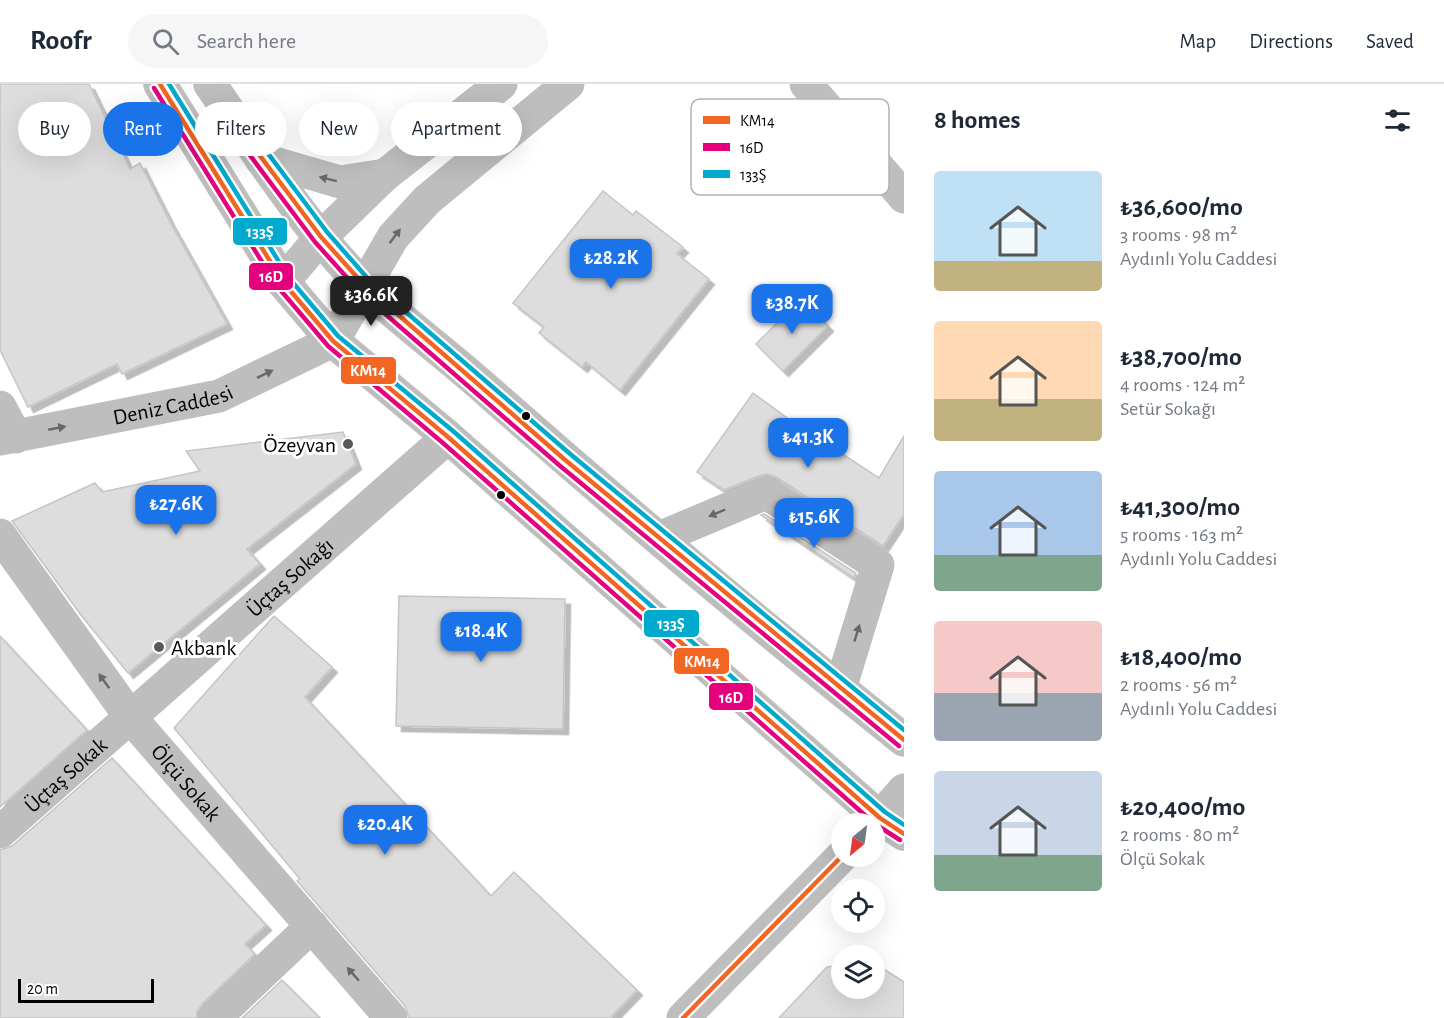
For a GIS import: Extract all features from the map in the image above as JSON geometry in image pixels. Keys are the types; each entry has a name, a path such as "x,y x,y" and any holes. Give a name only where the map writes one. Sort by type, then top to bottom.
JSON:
{"main road":[{"path":"160,84 283,282 333,341 448,437 891,824"},
{"path":"210,84 261,159 321,237 365,286 659,538 904,740"}],"street":[{"path":"283,282 321,237 385,175 501,84"},
{"path":"333,341 393,237 427,200 568,84"},
{"path":"806,84 819,99"},
{"path":"261,159 340,182 385,175"},
{"path":"889,180 904,197"},
{"name":"Deniz Caddesi","path":"8,438 219,396 333,341"},
{"path":"0,407 8,438"},
{"name":"Üçtaş Sokağı","path":"131,718 448,437"},
{"path":"659,538 766,493 878,566 840,689"},
{"name":"Ölçü Sokak","path":"0,536 131,718 391,1018"},
{"name":"Üçtaş Sokak","path":"0,832 131,718"},
{"path":"891,824 904,790"},
{"path":"683,1018 831,867"},
{"path":"215,1018 312,926"}],"building":[{"path":"0,84 89,84 103,113 103,156 124,156 130,169 140,163 227,324 122,374 117,364 28,407 0,350"},
{"path":"603,191 633,215 636,211 683,247 677,254 709,279 620,390 586,362 582,367 539,333 544,327 513,303"},
{"path":"801,299 828,326 783,371 756,344"},
{"path":"753,393 823,444 824,442 879,478 904,436 904,514 883,546 776,477 767,474 759,476 724,490 697,472"},
{"path":"343,432 356,464 247,549 260,564 128,673 81,615 12,521 95,483 102,492 200,471 186,451"},
{"path":"764,514 856,573 854,578 761,515"},
{"path":"399,596 565,599 563,729 396,726"},
{"path":"274,616 332,667 305,697 491,896 514,872 637,990 610,1018 409,1018 405,1006 297,881 300,879 174,728"},
{"path":"0,636 87,730 0,807"},
{"path":"112,758 266,925 245,944 255,954 202,1004 197,1012 197,1018 0,1018 0,850 12,846"},
{"path":"831,966 831,999 885,999 885,970 904,982 904,1018 779,1018 827,967"},
{"path":"282,980 320,1018 242,1018"}],"transit line":[{"name":"KM14","path":"160,84 283,282 333,341 448,437 880,818 904,834"},
{"name":"133Ş","path":"169,84 289,278 338,336 453,431 885,812 904,825"},
{"name":"16D","path":"154,88 277,286 328,346 443,443 875,824 900,840"},
{"name":"16D","path":"250,156 315,242 360,292 559,465 899,746"},
{"name":"KM14","path":"260,156 321,237 365,286 564,459 904,740"},
{"name":"133Ş","path":"270,156 327,232 370,281 569,453 904,730"},
{"name":"KM14","path":"683,1018 831,867"}],"place":[{"name":"Özeyvan","path":"348,444"},
{"name":"Akbank","path":"159,647"}]}
